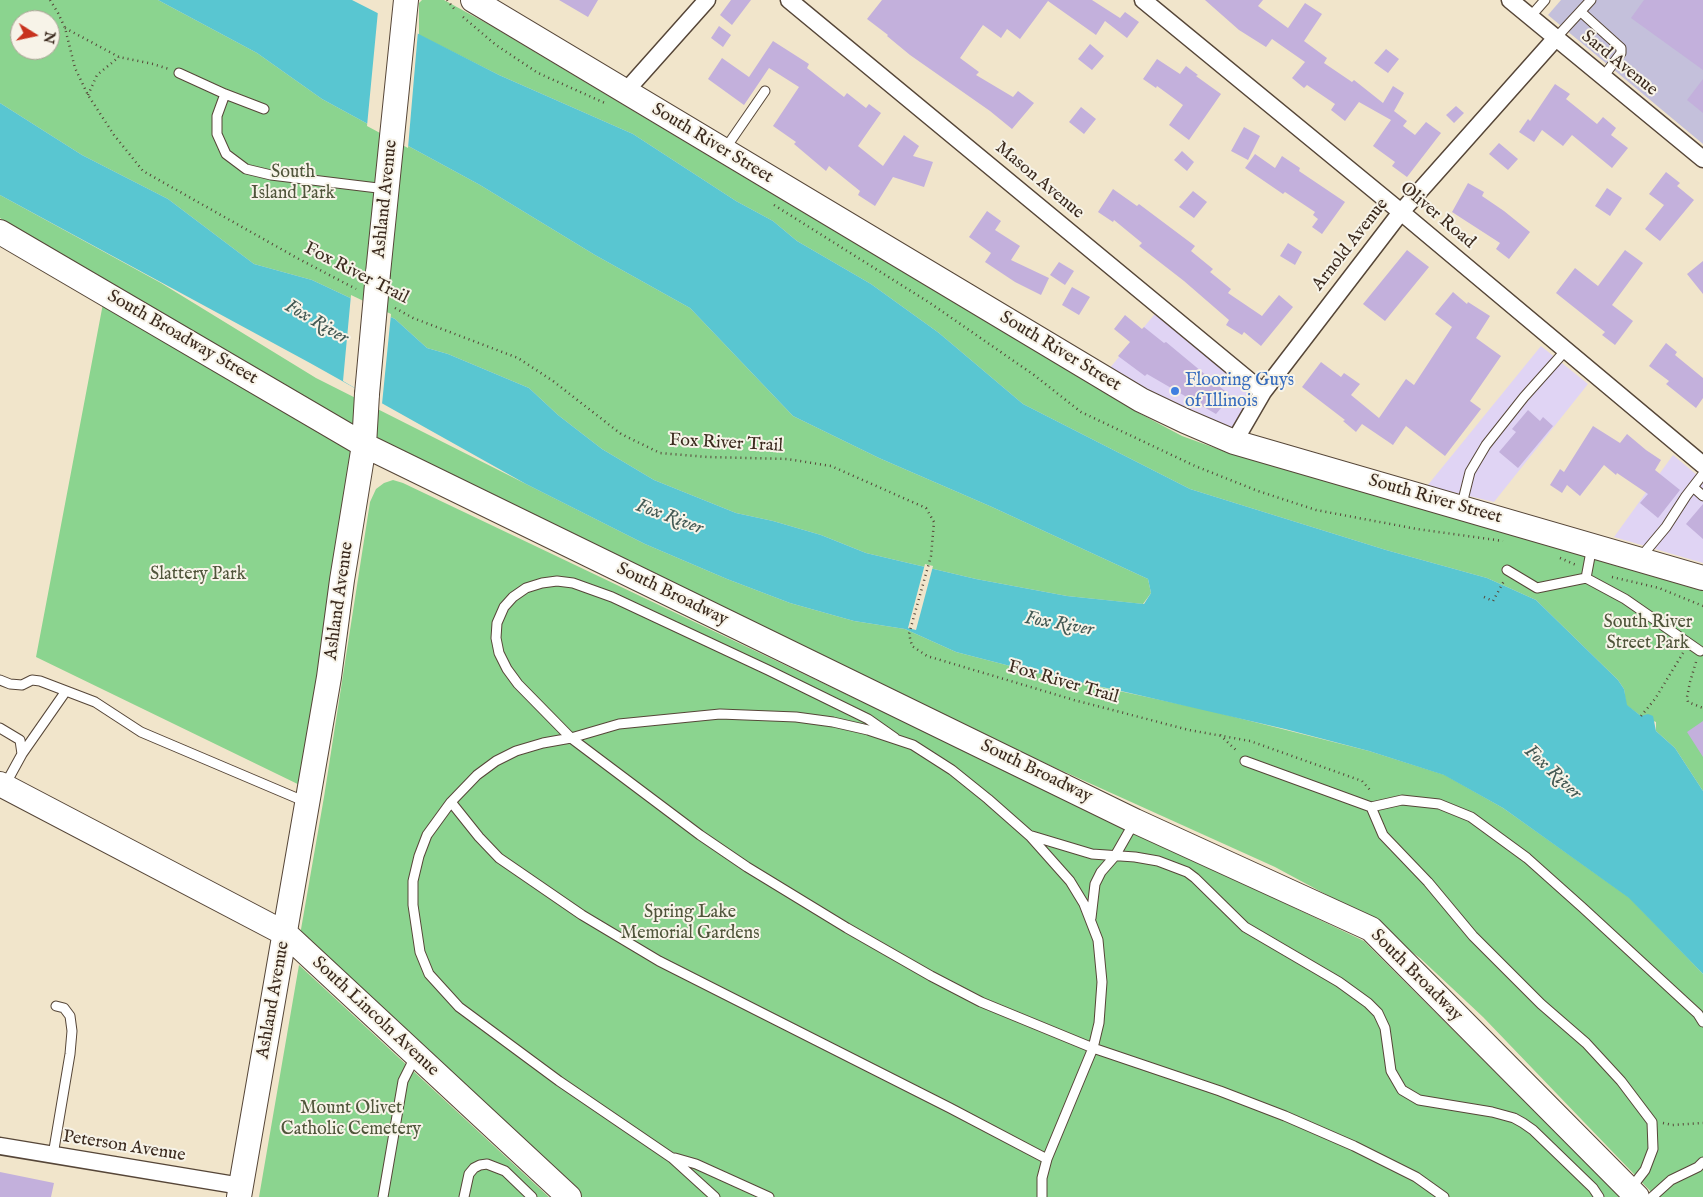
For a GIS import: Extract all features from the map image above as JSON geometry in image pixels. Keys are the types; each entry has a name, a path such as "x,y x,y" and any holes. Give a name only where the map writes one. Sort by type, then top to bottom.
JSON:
{"street":[{"name":"South River Street","path":"473,0 1140,400 1234,442 1703,578"},
{"path":"625,92 707,0"},
{"name":"Mason Avenue","path":"789,0 1263,392"},
{"name":"Oliver Road","path":"1143,0 1401,212 1703,465"},
{"name":"Sard Avenue","path":"1510,0 1703,159"},
{"name":"Ashland Avenue","path":"240,1192 329,677 342,580 364,445 378,273 406,1"},
{"name":"Arnold Avenue","path":"1234,442 1263,392 1401,212 1555,38"},
{"name":"South Broadway Street","path":"0,232 364,445"},
{"name":"South Broadway","path":"364,445 1135,820 1371,929 1639,1195"},
{"name":"South Lincoln Avenue","path":"2,785 286,934 569,1197"},
{"name":"Peterson Avenue","path":"0,1146 240,1192"}],"lane":[{"path":"1530,17 1545,0"},
{"path":"1555,38 1591,0"},
{"path":"1581,12 1621,48 1620,53 1603,77"},
{"path":"179,73 264,109"},
{"path":"724,151 765,91"},
{"path":"225,94 217,116 217,134 226,154 246,169 271,175 388,189"},
{"path":"1461,508 1470,472 1486,445 1524,397 1566,350"},
{"path":"1638,560 1666,527 1703,474"},
{"path":"1693,487 1703,496"},
{"path":"1586,578 1592,546"},
{"path":"1508,571 1537,588 1586,578 1625,599 1700,651"},
{"path":"895,738 868,719 843,706 612,597 573,583 557,581 526,588 513,597 504,607 497,623 496,638 499,653 507,669 518,684 571,738 700,835 747,867 846,928 981,1002 1093,1048 1220,1091 1285,1116 1354,1146 1416,1178 1444,1197"},
{"path":"0,680 10,684 22,685 32,680 95,702 141,732 308,802"},
{"path":"2,785 66,691"},
{"path":"714,1197 672,1158 559,1082 459,1007 429,974 420,952 415,930 413,881 419,856 427,835 451,802 477,775 496,761 543,743 571,738 619,724 720,714 757,714 833,722 895,738 912,745 952,770 1030,836 1070,881 1084,904 1098,940 1102,982 1099,1023 1093,1048 1047,1159 1042,1178 1042,1197"},
{"path":"0,728 20,740 22,754"},
{"path":"1245,761 1372,807 1402,800 1439,804 1471,817 1527,858 1576,901 1698,1014 1703,1022"},
{"path":"451,802 479,838 499,858 590,920 658,961 1047,1159"},
{"path":"1372,807 1383,836 1428,882 1473,936 1541,1004 1592,1049 1621,1081 1652,1122 1653,1149 1645,1170 1639,1195"},
{"path":"1091,921 1095,884 1101,872 1115,856 1135,820"},
{"path":"1030,836 1092,854 1158,861 1187,872 1196,878 1245,927 1339,982 1368,1003 1378,1013 1385,1028 1391,1071 1402,1090 1419,1100 1503,1114 1523,1123 1533,1130 1593,1188 1599,1197"},
{"path":"53,1155 70,1054 72,1031 70,1016 64,1008 56,1006"},
{"path":"383,1197 403,1080 411,1065 419,1058"},
{"path":"672,1158 696,1164 768,1197"},
{"path":"1639,1195 1703,1162"},
{"path":"464,1197 469,1174 474,1168 487,1164 505,1171 532,1197"}],"path":[{"name":"Fox River Trail","path":"50,0 58,13 75,68 88,95 114,135 144,171 297,258 363,292"},
{"path":"64,28 119,57 153,64 179,73"},
{"path":"88,95 98,75 119,57"},
{"name":"Fox River Trail","path":"388,305 413,318 518,358 553,381 621,434 660,453 707,457 787,459 831,466 926,508 934,522 929,564 909,634 912,646 927,656 1074,700 1188,730 1250,741 1362,782 1370,790 1372,807"},
{"path":"1484,597 1493,602 1508,571"},
{"path":"1641,716 1655,700 1690,644"},
{"path":"1700,651 1687,697 1688,702 1703,708"},
{"path":"1218,734 1245,761"},
{"path":"1652,1122 1672,1125 1703,1123"}],"shaded area":[{"path":"1561,0 1703,0 1703,144 1548,15"},
{"path":"1159,309 1259,393 1232,439 1104,375"},
{"path":"1541,346 1588,384 1494,502 1427,486"},
{"path":"1673,455 1703,480 1703,563 1614,537"}],"green space":[{"name":"South Island Park","path":"0,0 158,0 257,53 322,99 480,185 595,255 690,308 793,416 879,458 992,507 1148,579 1151,593 1143,604 1067,596 976,579 866,553 821,535 773,521 736,513 654,480 602,449 558,415 529,388 448,354 427,348 395,319 312,280 254,264 168,199 82,155 0,103"},
{"name":"South River Street Park","path":"422,0 444,0 488,24 1137,412 1182,436 1229,453 1703,591 1703,791 1675,748 1656,731 1656,722 1641,716 1626,705 1624,689 1618,680 1536,600 1487,578 1386,550 1190,489 1023,404 939,333 871,284 797,241 773,221 736,201 633,134 499,75 419,35 419,3"},
{"path":"0,195 161,283 316,378 645,544 727,579 790,603 854,621 905,629 956,652 1045,675 1207,710 1369,751 1445,775 1503,808 1630,898 1703,974 1703,1197 1656,1197 1483,1017 1420,958 1373,924 1327,895 1275,867 932,712 550,528 264,378 26,237 0,218"},
{"name":"Slattery Park","path":"105,293 364,445 310,790 36,657"},
{"name":"Spring Lake Memorial Gardens","path":"393,480 403,483 1364,941 1620,1197 582,1197 300,935 324,797 370,502 376,489 384,483"},
{"name":"Mount Olivet Catholic Cemetery","path":"299,965 549,1197 259,1197"}],"water":[{"name":"Fox River","path":"158,0 352,0 499,75 633,134 736,201 773,221 797,241 871,284 939,333 1023,404 1190,489 1386,550 1487,578 1536,600 1618,680 1624,689 1627,705 1641,716 1648,714 1653,716 1656,731 1675,748 1703,791 1703,974 1629,898 1503,808 1444,775 1369,751 1285,729 1045,675 956,652 905,629 854,621 790,603 727,579 645,544 526,484 310,363 0,195 0,103 82,155 168,199 254,264 312,280 395,319 427,348 448,354 529,388 558,415 602,449 654,480 736,513 773,521 821,535 866,553 976,579 1067,596 1144,604 1151,593 1148,579 992,507 879,458 793,416 690,308 595,255 480,185 322,99 257,53"}],"pier":[{"path":"378,11 418,31 408,148 367,126"},
{"path":"351,295 391,314 382,404 343,381"},
{"path":"925,564 933,566 916,630 908,628"}],"building":[{"path":"559,0 598,0 588,17"},
{"path":"731,0 751,0 732,25 720,15"},
{"path":"882,0 1092,0 1120,18 1125,12 1139,22 1127,38 1105,21 1096,35 1048,1 1020,39 1007,29 1001,38 983,25 960,58 979,72 976,75 1013,97 1018,91 1034,103 1012,129 990,111 910,55 867,19"},
{"path":"1205,0 1263,0 1258,6 1288,28 1305,3 1322,14 1304,41 1327,58 1324,63 1352,82 1354,80 1383,103 1393,86 1404,93 1394,111 1407,121 1403,126 1415,135 1426,122 1441,133 1407,177 1392,166 1395,162 1373,146 1391,120 1359,102 1345,121 1331,110 1335,104 1307,85 1304,88 1292,78 1305,62 1272,39 1266,47 1239,30"},
{"path":"1644,0 1703,0 1703,70 1631,18"},
{"path":"719,26 731,35 723,47 711,38"},
{"path":"773,41 809,64 807,68 844,97 847,93 866,108 869,104 881,113 858,146 883,166 904,135 919,146 913,156 933,162 924,187 893,177 875,206 858,195 860,191 829,166 826,171 794,144 796,142 773,126 799,87 769,68 744,105 708,79 722,58 749,77"},
{"path":"1090,44 1104,56 1092,70 1078,59"},
{"path":"1386,49 1399,59 1388,73 1374,63"},
{"path":"1157,59 1180,74 1186,66 1198,75 1196,76 1221,94 1189,140 1169,125 1183,105 1157,86 1156,88 1143,79"},
{"path":"1703,79 1703,113 1687,100"},
{"path":"1555,84 1570,94 1566,99 1597,124 1603,117 1616,128 1611,135 1628,148 1612,168 1572,135 1563,146 1542,130 1534,142 1519,132 1528,119 1530,121"},
{"path":"1456,106 1464,113 1454,123 1446,115"},
{"path":"1081,107 1096,119 1084,134 1069,122"},
{"path":"1244,127 1260,136 1248,160 1231,151"},
{"path":"1499,143 1518,159 1508,170 1489,154"},
{"path":"1182,151 1194,162 1187,171 1174,160"},
{"path":"1255,154 1275,168 1282,156 1300,168 1299,171 1345,202 1322,234 1312,227 1318,219 1313,215 1315,212 1285,192 1283,194 1245,168"},
{"path":"1666,172 1680,183 1677,186 1694,200 1660,241 1645,229 1664,205 1649,194"},
{"path":"1468,183 1484,192 1482,196 1530,232 1509,259 1496,249 1500,243 1452,212"},
{"path":"1607,188 1622,198 1610,216 1595,206"},
{"path":"1113,189 1137,206 1139,204 1195,246 1191,251 1213,269 1210,272 1231,289 1228,293 1262,316 1279,295 1293,307 1261,346 1244,332 1242,335 1226,325 1229,320 1184,281 1139,246 1142,243 1114,220 1113,222 1098,212"},
{"path":"1193,191 1207,202 1194,218 1179,207"},
{"path":"987,211 1001,221 995,230 1020,246 1011,260 1049,278 1041,295 1015,282 985,262 991,253 969,237"},
{"path":"1288,243 1302,252 1295,265 1280,256"},
{"path":"1407,250 1429,267 1385,321 1363,304"},
{"path":"1625,250 1643,263 1612,305 1633,321 1615,345 1602,335 1605,332 1556,293 1575,268 1598,286"},
{"path":"1703,261 1703,294 1687,274"},
{"path":"1059,262 1074,271 1065,285 1050,275"},
{"path":"1072,287 1090,297 1079,315 1062,305"},
{"path":"1453,292 1467,304 1468,302 1490,316 1476,338 1501,356 1470,401 1481,409 1445,456 1406,426 1393,445 1362,424 1356,432 1343,421 1345,420 1302,387 1321,362 1341,377 1344,373 1360,384 1351,395 1379,418 1406,379 1414,385 1452,327 1435,314"},
{"path":"1125,315 1142,329 1144,327 1164,343 1166,342 1231,396 1216,414 1147,374 1145,376 1118,356 1130,342 1114,329"},
{"path":"1666,343 1677,352 1675,355 1703,378 1703,398 1696,408 1666,384 1669,381 1649,366"},
{"path":"1528,410 1540,421 1543,417 1553,426 1518,468 1499,452 1516,432 1512,429"},
{"path":"1593,426 1620,443 1627,434 1661,460 1655,470 1680,490 1658,518 1640,503 1648,494 1617,473 1616,475 1604,465 1580,496 1567,485 1562,493 1550,485 1560,469 1564,472"},
{"path":"1703,504 1703,539 1686,524"},
{"path":"1703,721 1703,757 1687,732"},
{"path":"0,1172 54,1183 51,1197 0,1197"}],"place":[{"name":"Flooring Guys of Illinois","path":"1175,391"}]}
